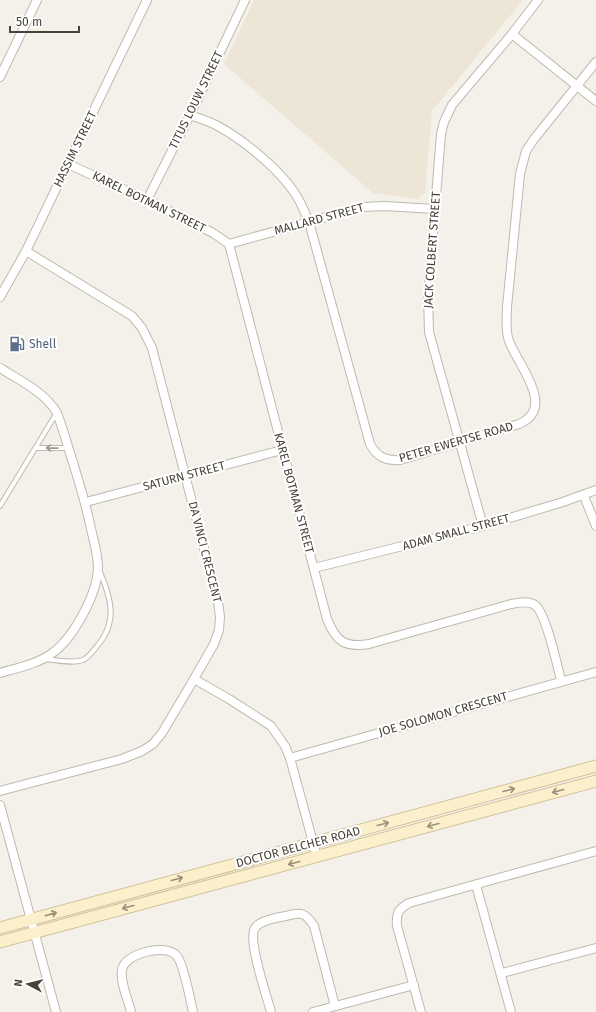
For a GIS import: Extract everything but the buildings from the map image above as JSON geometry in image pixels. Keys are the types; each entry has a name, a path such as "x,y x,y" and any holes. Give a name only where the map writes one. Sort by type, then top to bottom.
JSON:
{"main road":[{"name":"DOCTOR BELCHER ROAD","path":"0,928 596,766"},
{"name":"DOCTOR BELCHER ROAD","path":"0,942 596,781"}],"street":[{"path":"0,77 37,0"},
{"name":"HASSIM STREET","path":"0,297 26,251 147,0"},
{"name":"TITUS LOUW STREET","path":"147,200 190,115 245,0"},
{"name":"JACK COLBERT STREET","path":"483,526 429,332 428,298 441,134 452,105 512,34 538,0"},
{"path":"512,34 596,101"},
{"name":"PETER EWERTSE ROAD","path":"190,115 215,125 252,150 276,171 300,201 309,222 365,430 374,451 383,459 391,461 400,460 527,421 535,410 536,403 534,393 509,341 507,333 507,307 518,192 523,160 526,151 534,139 596,62"},
{"name":"KAREL BOTMAN STREET","path":"68,164 147,200 213,233 229,244 327,620 332,633 346,644 357,646 511,604 522,602 534,604 538,608 543,619 561,680"},
{"name":"MALLARD STREET","path":"229,244 358,208 384,206 435,209"},
{"name":"DA VINCI CRESCENT","path":"0,790 122,759 153,744 162,733 214,644 219,630 220,616 218,602 152,348 142,328 132,316 26,251"},
{"path":"0,368 41,394 53,406 57,413 86,502 96,550 98,568 96,585 91,599 71,632 60,646 43,659 0,673"},
{"name":"SATURN STREET","path":"86,502 282,450"},
{"name":"ADAM SMALL STREET","path":"314,568 483,526 584,496 596,490"},
{"path":"584,496 596,526"},
{"name":"JOE SOLOMON CRESCENT","path":"290,758 561,680 596,672"},
{"path":"194,679 229,698 271,726 286,746 317,857"},
{"path":"0,804 56,1012"},
{"path":"421,1012 397,926 397,912 409,903 596,851"},
{"path":"476,885 502,973 511,1012"},
{"path":"271,1012 254,950 254,930 259,924 296,913 304,914 309,918 314,926 335,1006"},
{"path":"502,973 596,948"},
{"path":"131,1012 122,980 124,963 139,954 163,949 176,956 181,965 193,1012"},
{"path":"313,1012 414,985"}],"lane":[{"path":"0,506 57,413"},
{"path":"36,448 69,448"},
{"path":"43,659 74,662 83,660 93,652 103,639 108,627 111,607 105,584 98,568"}],"shaded area":[{"path":"254,0 523,0 432,111 425,193 418,199 373,193 224,64"}],"place":[{"name":"Shell","path":"17,344"}]}
